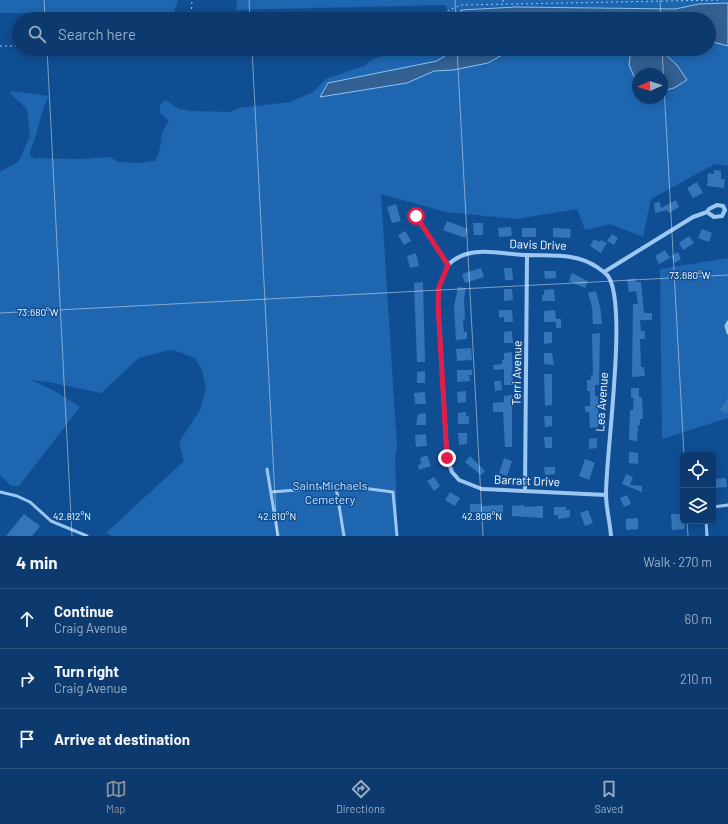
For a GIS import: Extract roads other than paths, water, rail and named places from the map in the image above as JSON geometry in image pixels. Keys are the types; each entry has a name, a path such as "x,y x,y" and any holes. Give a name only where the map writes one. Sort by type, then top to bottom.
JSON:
{"street":[{"path":"604,272 693,217 707,212"},
{"path":"416,216 448,265"},
{"name":"Davis Drive","path":"448,265 453,259 468,253 480,252 527,255 568,255 586,260 604,272"},
{"name":"Terri Avenue","path":"526,491 527,255"},
{"name":"Barratt Drive","path":"448,265 439,287 438,304 445,447 452,472 464,484 482,489 606,495"},
{"name":"Lea Avenue","path":"604,272 612,283 616,310 616,340 606,495 611,536"}],"lane":[{"path":"728,322 726,326 728,333"},
{"path":"267,469 278,536"},
{"path":"271,492 347,486 393,492 397,536"},
{"path":"336,487 344,536"},
{"path":"0,492 17,496 30,502 51,521 87,536"},
{"path":"716,507 728,505"},
{"path":"706,524 707,536"}],"park label":[{"name":"Saint Michaels Cemetery","path":"330,493"}]}
